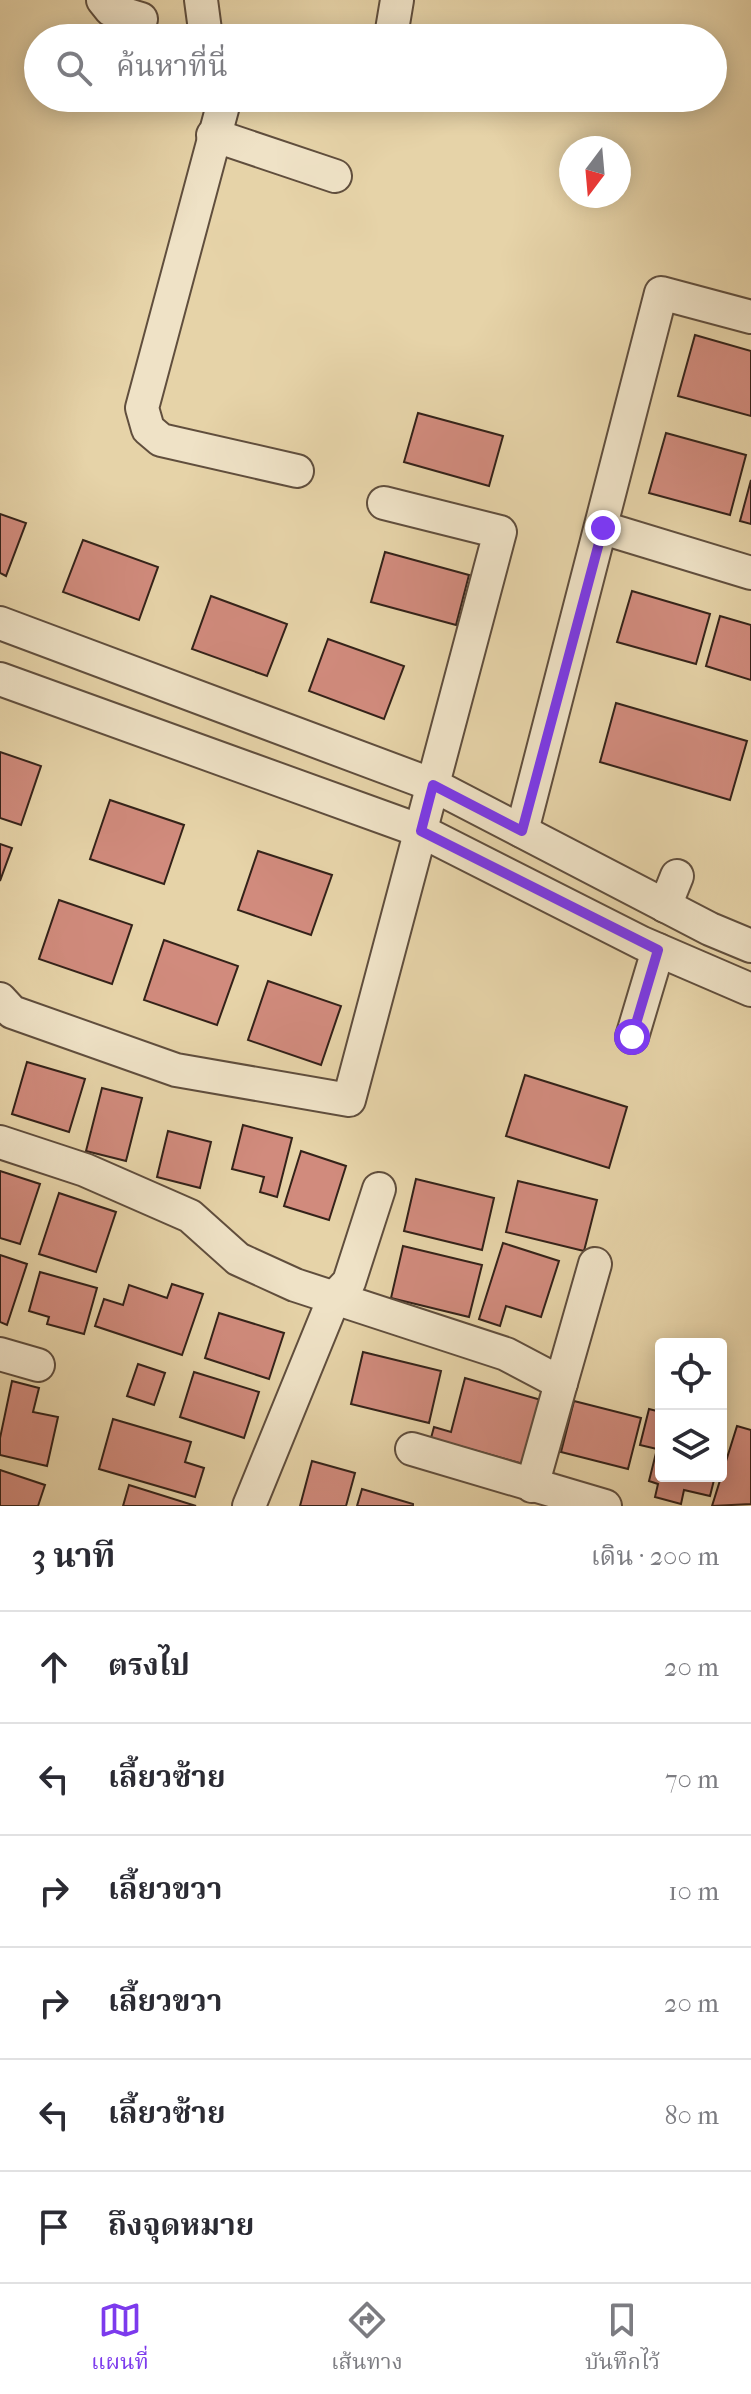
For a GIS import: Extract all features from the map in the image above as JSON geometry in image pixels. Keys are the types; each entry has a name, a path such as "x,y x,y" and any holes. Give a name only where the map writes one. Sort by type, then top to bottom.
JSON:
{"street":[{"path":"103,0 111,10 141,19"},
{"path":"201,0 204,24"},
{"path":"393,24 397,0"},
{"path":"220,112 142,408 148,429 161,440 297,471"},
{"path":"213,135 335,176"},
{"path":"522,831 603,528 661,293 751,317"},
{"path":"0,999 12,1012 176,1070 349,1100 500,532 384,503"},
{"path":"603,528 751,573"},
{"path":"0,623 433,785 665,906 751,946"},
{"path":"0,679 421,831 658,950 751,990"},
{"path":"665,906 677,876"},
{"path":"632,1037 658,950"},
{"path":"0,1142 85,1170 190,1216 238,1259 334,1298 506,1354 561,1383"},
{"path":"249,1506 334,1298 349,1282 379,1189"},
{"path":"532,1486 595,1264"},
{"path":"0,1354 38,1365"},
{"path":"412,1449 605,1506"}],"building":[{"path":"695,335 751,351 751,416 678,396"},
{"path":"418,413 503,436 489,486 404,462"},
{"path":"666,433 746,455 730,515 649,493"},
{"path":"751,480 751,524 740,521"},
{"path":"0,514 26,523 6,576 0,573"},
{"path":"83,540 158,567 139,620 63,592"},
{"path":"385,552 469,575 456,625 371,602"},
{"path":"632,591 710,614 696,664 617,642"},
{"path":"211,596 287,624 267,676 192,649"},
{"path":"720,616 751,625 751,680 706,666"},
{"path":"328,639 404,666 384,719 309,691"},
{"path":"616,703 747,741 730,800 600,762"},
{"path":"0,752 41,766 21,825 0,818"},
{"path":"110,800 184,825 164,884 90,859"},
{"path":"0,844 12,848 0,881"},
{"path":"258,851 332,875 311,935 238,910"},
{"path":"59,900 132,925 112,984 39,959"},
{"path":"164,940 238,966 217,1025 144,1000"},
{"path":"268,981 341,1006 321,1065 248,1040"},
{"path":"27,1062 85,1079 69,1132 12,1114"},
{"path":"525,1075 627,1107 609,1168 506,1136"},
{"path":"102,1088 142,1098 126,1161 86,1151"},
{"path":"243,1125 292,1138 277,1197 260,1192 264,1177 232,1169"},
{"path":"168,1131 211,1142 200,1188 157,1177"},
{"path":"301,1151 346,1166 329,1220 284,1206"},
{"path":"0,1171 40,1184 20,1244 0,1238"},
{"path":"416,1179 494,1198 482,1250 404,1231"},
{"path":"518,1181 597,1200 584,1251 506,1232"},
{"path":"59,1193 116,1212 96,1272 39,1254"},
{"path":"503,1243 559,1261 541,1317 506,1306 500,1326 479,1319"},
{"path":"403,1246 482,1265 469,1317 391,1298"},
{"path":"0,1255 27,1264 7,1325 0,1322"},
{"path":"40,1272 97,1288 84,1334 47,1324 49,1317 29,1311"},
{"path":"172,1284 203,1294 182,1355 95,1326 104,1299 123,1305 129,1285 167,1298"},
{"path":"219,1313 284,1333 269,1379 205,1358"},
{"path":"363,1352 441,1371 429,1423 351,1404"},
{"path":"138,1364 165,1373 154,1405 127,1396"},
{"path":"194,1372 259,1392 244,1438 180,1417"},
{"path":"465,1378 541,1400 523,1464 431,1438 434,1427 451,1432"},
{"path":"12,1381 39,1388 33,1412 58,1417 47,1466 0,1455 0,1438"},
{"path":"574,1401 641,1418 628,1469 561,1452"},
{"path":"649,1409 655,1410 655,1449 640,1445"},
{"path":"113,1419 191,1442 185,1462 204,1468 195,1497 99,1469"},
{"path":"737,1426 751,1430 751,1504 712,1506 720,1482 727,1482 727,1458"},
{"path":"655,1457 655,1482 714,1482 710,1496 684,1490 681,1504 655,1497 658,1484 649,1481"},
{"path":"312,1461 355,1473 346,1506 300,1506"},
{"path":"0,1470 45,1485 38,1506 0,1506"},
{"path":"129,1485 196,1506 123,1506"},
{"path":"362,1489 413,1504 413,1506 357,1506"}],"route":[{"path":"603,528 522,831 433,785 421,831 658,950 632,1037"}]}
